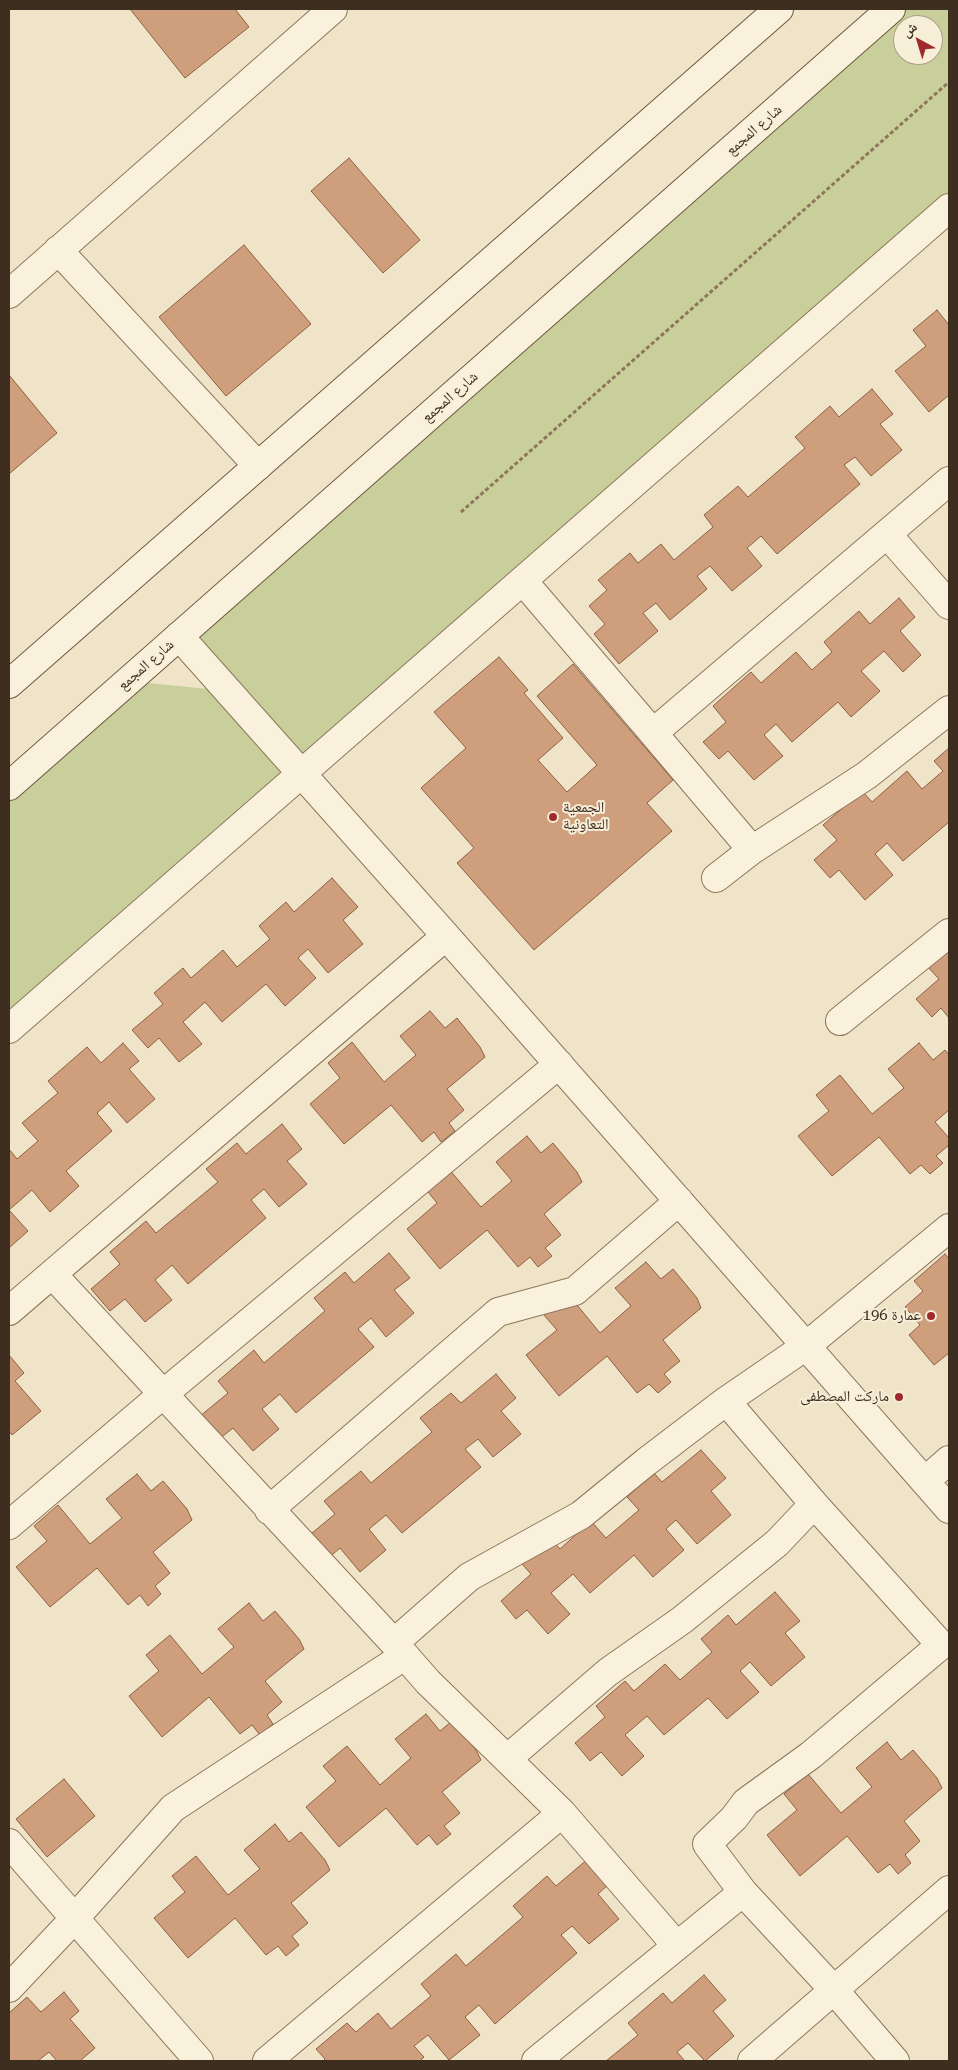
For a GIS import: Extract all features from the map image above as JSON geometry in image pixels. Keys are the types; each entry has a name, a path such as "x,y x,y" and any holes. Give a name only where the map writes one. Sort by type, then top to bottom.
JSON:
{"street":[{"path":"9,294 333,9"},
{"path":"9,684 779,9"},
{"name":"شارع المجمع","path":"9,786 891,9"},
{"path":"9,1029 949,208"},
{"path":"58,250 258,466"},
{"path":"653,732 949,481"},
{"path":"887,534 949,606"},
{"path":"523,581 752,850"},
{"path":"179,636 302,772 949,1509"},
{"path":"716,878 752,850 868,776 949,710"},
{"path":"840,1021 949,933"},
{"path":"9,1312 446,936"},
{"path":"9,1525 559,1064"},
{"path":"269,1510 498,1312 575,1291 679,1201"},
{"path":"9,1988 74,1919 173,1808 399,1650 469,1577 581,1515 726,1401 806,1346 949,1228"},
{"path":"53,1275 399,1650 562,1813 676,1945"},
{"path":"726,1401 814,1504 945,1650 746,1802 734,1818 707,1844 743,1892 834,1990 895,2061"},
{"path":"925,1481 949,1460"},
{"path":"507,1759 608,1672 682,1620 777,1543 814,1504"},
{"path":"267,2061 562,1813"},
{"path":"9,1843 199,2061"},
{"path":"752,2061 949,1890"},
{"path":"536,2061 743,1892"}],"path":[{"path":"461,512 949,82"}],"green space":[{"path":"905,9 949,9 949,206 9,1027 9,786 128,681 219,690 179,636 235,600 893,20 893,65 943,65 943,15 898,15"}],"building":[{"path":"130,9 235,9 249,27 185,78"},
{"path":"349,158 420,240 383,273 311,191"},
{"path":"244,245 311,324 226,396 159,317"},
{"path":"937,310 949,325 949,395 929,412 895,371 926,346 913,330"},
{"path":"9,375 57,433 9,474"},
{"path":"872,389 893,414 880,424 902,450 871,476 855,457 844,465 860,484 777,554 761,536 747,548 762,566 732,591 710,566 697,576 707,589 670,620 656,603 643,613 658,631 619,664 594,634 605,624 589,606 607,590 598,580 630,553 638,563 661,544 674,560 713,527 704,515 738,486 748,497 805,448 795,437 830,406 839,417"},
{"path":"899,598 915,617 900,631 921,655 903,672 884,651 861,671 880,691 851,717 838,702 792,742 776,724 764,735 783,756 754,780 728,751 719,759 703,742 726,722 713,706 751,672 761,683 796,652 812,670 832,652 824,642 859,611 870,624"},
{"name":"الجمعية التعاونية","path":"499,657 528,690 524,693 563,738 538,760 567,792 597,765 537,696 573,664 673,780 647,803 672,831 534,950 457,863 474,848 421,788 466,748 434,712"},
{"path":"949,748 949,822 903,861 887,843 875,854 893,875 865,900 839,870 830,878 814,860 837,840 823,825 862,791 872,802 907,771 922,789 943,771 934,761"},
{"path":"332,878 358,907 343,920 363,944 328,973 308,949 298,958 316,978 285,1006 266,984 222,1022 205,1002 183,1022 202,1044 179,1062 159,1038 148,1048 132,1030 163,1004 154,993 183,968 191,978 223,950 237,967 270,939 259,926 286,902 294,912"},
{"path":"949,943 949,1018 941,1008 932,1017 916,999 939,979 925,964"},
{"path":"430,1011 445,1028 457,1018 480,1047 485,1057 447,1089 464,1110 449,1123 455,1131 441,1142 434,1132 422,1142 391,1105 344,1144 310,1104 340,1078 328,1063 352,1042 384,1082 416,1055 400,1036"},
{"path":"123,1043 139,1061 129,1069 155,1099 127,1123 109,1102 97,1113 112,1131 66,1171 79,1186 50,1212 32,1190 9,1210 9,1149 17,1159 38,1141 22,1123 58,1093 48,1081 87,1047 101,1063"},
{"path":"919,1043 933,1060 945,1050 949,1055 949,1110 935,1122 949,1138 949,1145 936,1156 943,1163 930,1174 921,1165 910,1174 879,1137 832,1176 798,1136 829,1111 816,1095 840,1075 872,1114 904,1088 888,1069"},
{"path":"282,1124 302,1149 287,1161 307,1184 279,1207 264,1189 251,1200 266,1218 188,1284 172,1265 155,1280 172,1300 145,1322 125,1299 110,1311 91,1289 120,1264 110,1252 146,1221 156,1233 218,1182 206,1169 237,1143 246,1154"},
{"path":"527,1136 541,1153 553,1143 577,1172 582,1182 544,1214 561,1235 545,1248 552,1256 538,1267 530,1257 518,1267 487,1230 440,1269 407,1229 437,1203 424,1187 448,1168 481,1207 512,1181 496,1162"},
{"path":"9,1210 28,1231 9,1248"},
{"path":"389,1253 410,1278 394,1290 414,1313 386,1337 371,1318 358,1329 374,1347 296,1413 280,1394 262,1409 279,1429 253,1451 233,1428 218,1440 199,1417 228,1393 218,1381 254,1350 264,1363 325,1311 314,1298 345,1272 354,1283"},
{"name":"عمارة 196","path":"945,1254 949,1259 949,1353 934,1365 909,1335 920,1325 905,1307 923,1291 914,1281"},
{"path":"646,1262 661,1279 673,1269 697,1298 701,1308 663,1340 680,1361 664,1374 671,1382 658,1393 649,1384 637,1393 607,1356 559,1396 526,1355 557,1330 543,1314 568,1294 600,1333 631,1306 615,1288"},
{"path":"9,1355 24,1373 15,1381 41,1411 12,1435 9,1431"},
{"path":"496,1374 516,1398 501,1411 521,1434 493,1457 478,1439 465,1449 481,1467 402,1533 386,1515 369,1529 386,1550 360,1572 340,1548 325,1561 306,1538 335,1514 324,1501 361,1471 371,1483 432,1432 420,1418 451,1393 461,1403"},
{"path":"701,1450 726,1478 711,1491 731,1515 697,1544 676,1520 666,1529 684,1550 653,1577 634,1555 590,1593 573,1574 551,1593 570,1614 548,1634 527,1610 516,1619 501,1601 531,1574 522,1564 551,1539 560,1549 591,1521 606,1538 639,1510 627,1497 654,1473 662,1482"},
{"path":"137,1474 151,1491 163,1481 187,1509 192,1520 153,1552 170,1573 155,1586 161,1594 148,1606 140,1595 128,1605 97,1568 50,1607 16,1567 47,1541 34,1526 58,1505 90,1544 122,1518 106,1499"},
{"path":"775,1592 800,1621 785,1633 805,1657 771,1686 750,1662 740,1671 759,1692 727,1719 708,1698 664,1735 647,1716 625,1735 644,1756 622,1776 601,1752 590,1761 575,1743 605,1717 596,1706 625,1681 634,1691 665,1664 680,1680 712,1652 701,1639 728,1615 736,1625"},
{"path":"249,1603 263,1621 275,1611 299,1639 304,1649 265,1681 282,1702 267,1715 273,1724 260,1735 252,1725 240,1734 209,1697 162,1737 129,1696 159,1671 146,1655 170,1635 202,1674 234,1647 218,1629"},
{"path":"426,1714 440,1731 452,1721 476,1750 481,1760 442,1792 460,1813 444,1826 451,1834 437,1845 429,1835 417,1845 386,1808 339,1847 306,1807 336,1781 323,1766 347,1746 380,1785 411,1758 395,1739"},
{"path":"887,1742 901,1760 913,1750 937,1778 942,1788 904,1821 920,1841 905,1855 911,1863 898,1874 890,1864 878,1873 847,1836 800,1876 767,1835 797,1810 784,1794 808,1774 841,1813 872,1787 856,1768"},
{"path":"64,1779 95,1816 47,1857 16,1819"},
{"path":"275,1824 289,1842 301,1832 325,1860 330,1870 291,1903 308,1923 292,1936 299,1945 286,1956 278,1946 266,1955 235,1918 188,1958 154,1918 185,1892 172,1876 196,1856 228,1895 260,1869 244,1850"},
{"path":"589,1858 610,1883 598,1894 619,1919 589,1944 572,1926 561,1935 577,1953 495,2024 479,2005 465,2017 480,2035 449,2060 428,2035 414,2046 424,2057 420,2061 323,2061 325,2059 316,2049 347,2023 356,2032 378,2013 391,2029 431,1996 421,1984 456,1954 466,1966 523,1917 513,1906 547,1876 556,1886"},
{"path":"704,1975 726,2000 713,2011 734,2036 705,2061 688,2043 677,2052 685,2061 606,2061 638,2035 628,2023 663,1993 672,2003"},
{"path":"64,1992 79,2011 70,2019 95,2048 80,2061 57,2061 49,2052 38,2061 9,2061 9,2013 27,1997 41,2012"}],"place":[{"name":"الجمعية التعاونية","path":"553,817"},
{"name":"عمارة 196","path":"931,1316"},
{"name":"ماركت المصطفى","path":"899,1397"}]}
